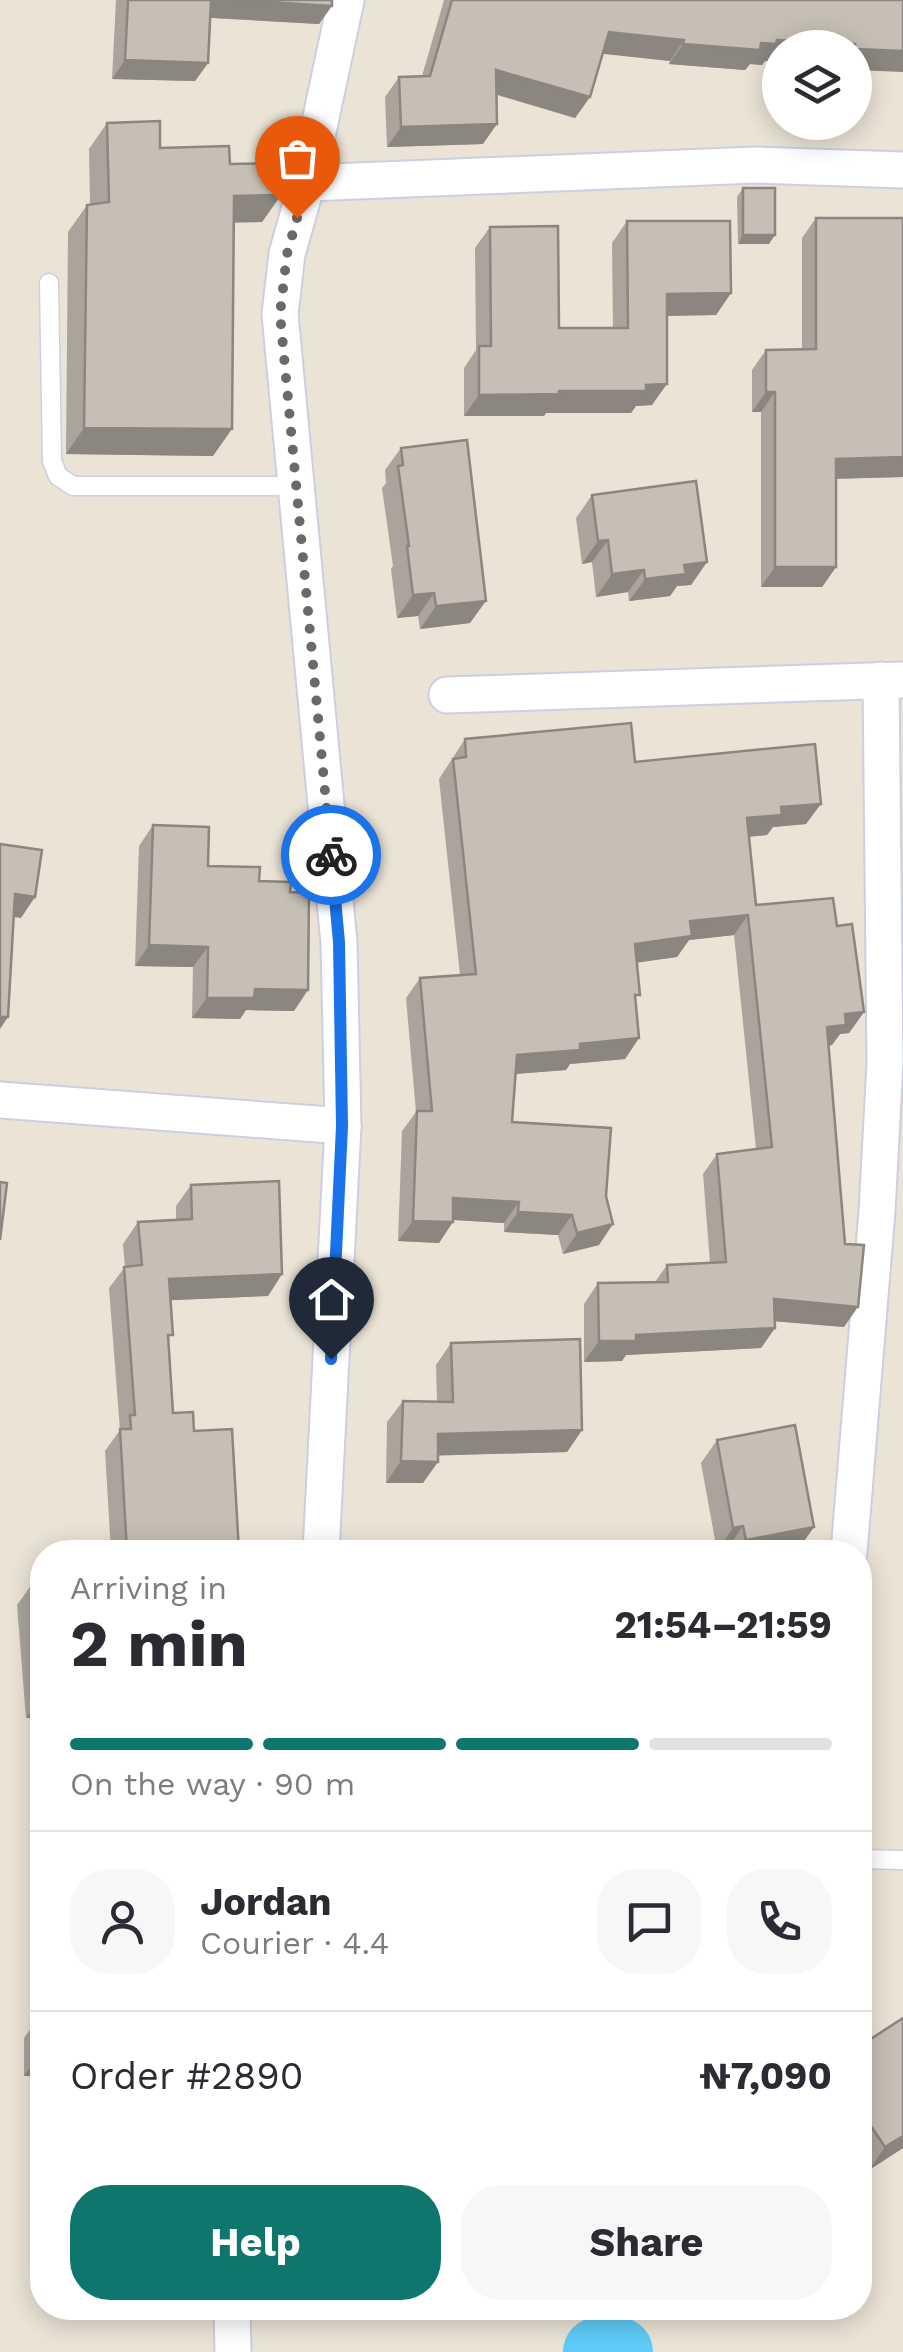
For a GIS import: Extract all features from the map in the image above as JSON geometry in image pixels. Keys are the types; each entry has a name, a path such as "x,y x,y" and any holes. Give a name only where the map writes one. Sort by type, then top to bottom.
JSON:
{"street":[{"path":"322,1540 342,1126 339,942 280,314 287,254 307,182 346,0"},
{"path":"307,182 756,165 903,170"},
{"path":"447,695 892,680 885,1044 893,1117 890,1204 850,1540"},
{"path":"0,1100 342,1126"},
{"path":"232,2320 232,2352"}],"lane":[{"path":"49,284 52,461 58,476 73,486 296,486"},
{"path":"872,1859 903,1860"}],"building":[{"path":"128,0 211,0 208,63 125,60"},
{"path":"235,0 332,0 332,6"},
{"path":"452,0 903,0 903,51 872,50 872,30 762,30 760,50 683,44 684,40 609,32 590,97 496,70 497,124 401,127 399,77 430,76"},
{"path":"160,121 160,148 229,146 230,164 280,163 281,195 234,196 232,429 84,428 87,205 109,202 107,123"},
{"path":"743,188 775,188 775,235 743,235"},
{"path":"816,218 903,218 903,457 836,459 836,567 775,567 775,392 766,392 766,350 816,349"},
{"path":"627,221 730,221 731,293 667,294 667,384 646,385 646,391 479,395 479,346 491,346 490,227 558,226 559,328 628,328"},
{"path":"467,440 486,601 436,606 434,593 413,595 398,466 403,465 401,448"},
{"path":"696,481 707,562 684,565 686,574 645,579 644,570 612,574 608,540 598,541 592,495"},
{"path":"631,723 635,762 815,744 821,804 781,807 782,815 747,818 756,905 833,898 837,926 852,924 864,1012 845,1014 846,1025 827,1027 845,1244 864,1245 858,1307 774,1299 775,1328 636,1335 636,1341 599,1341 598,1283 668,1282 667,1265 726,1262 717,1154 772,1147 748,915 690,921 692,936 635,944 639,1038 580,1044 580,1050 517,1055 512,1122 611,1128 606,1196 613,1224 577,1233 572,1215 518,1212 519,1202 453,1198 453,1222 413,1221 417,1111 432,1111 420,978 476,974 453,759 466,757 465,739"},
{"path":"153,825 209,827 208,866 260,867 259,881 291,882 290,892 309,893 308,990 255,989 254,998 207,998 208,947 149,945"},
{"path":"0,844 42,850 35,897 15,894 8,1017 0,1017"},
{"path":"279,1181 282,1274 169,1279 173,1413 193,1412 194,1431 232,1429 238,1540 126,1540 120,1429 131,1429 130,1415 135,1415 124,1267 142,1265 138,1222 192,1219 191,1185"},
{"path":"0,1182 7,1183 0,1240"},
{"path":"580,1339 582,1430 438,1434 438,1462 401,1461 403,1401 453,1402 451,1343"},
{"path":"795,1425 814,1527 746,1540 743,1526 733,1528 717,1440"},
{"path":"903,2018 903,2136 885,2147 872,2128 872,2038"}],"waterway":[{"path":"598,2352 618,2352"}],"way so far":[{"path":"297,218 287,254 280,314 331,855"}],"route":[{"path":"331,855 339,942 342,1126 331,1359"}]}
